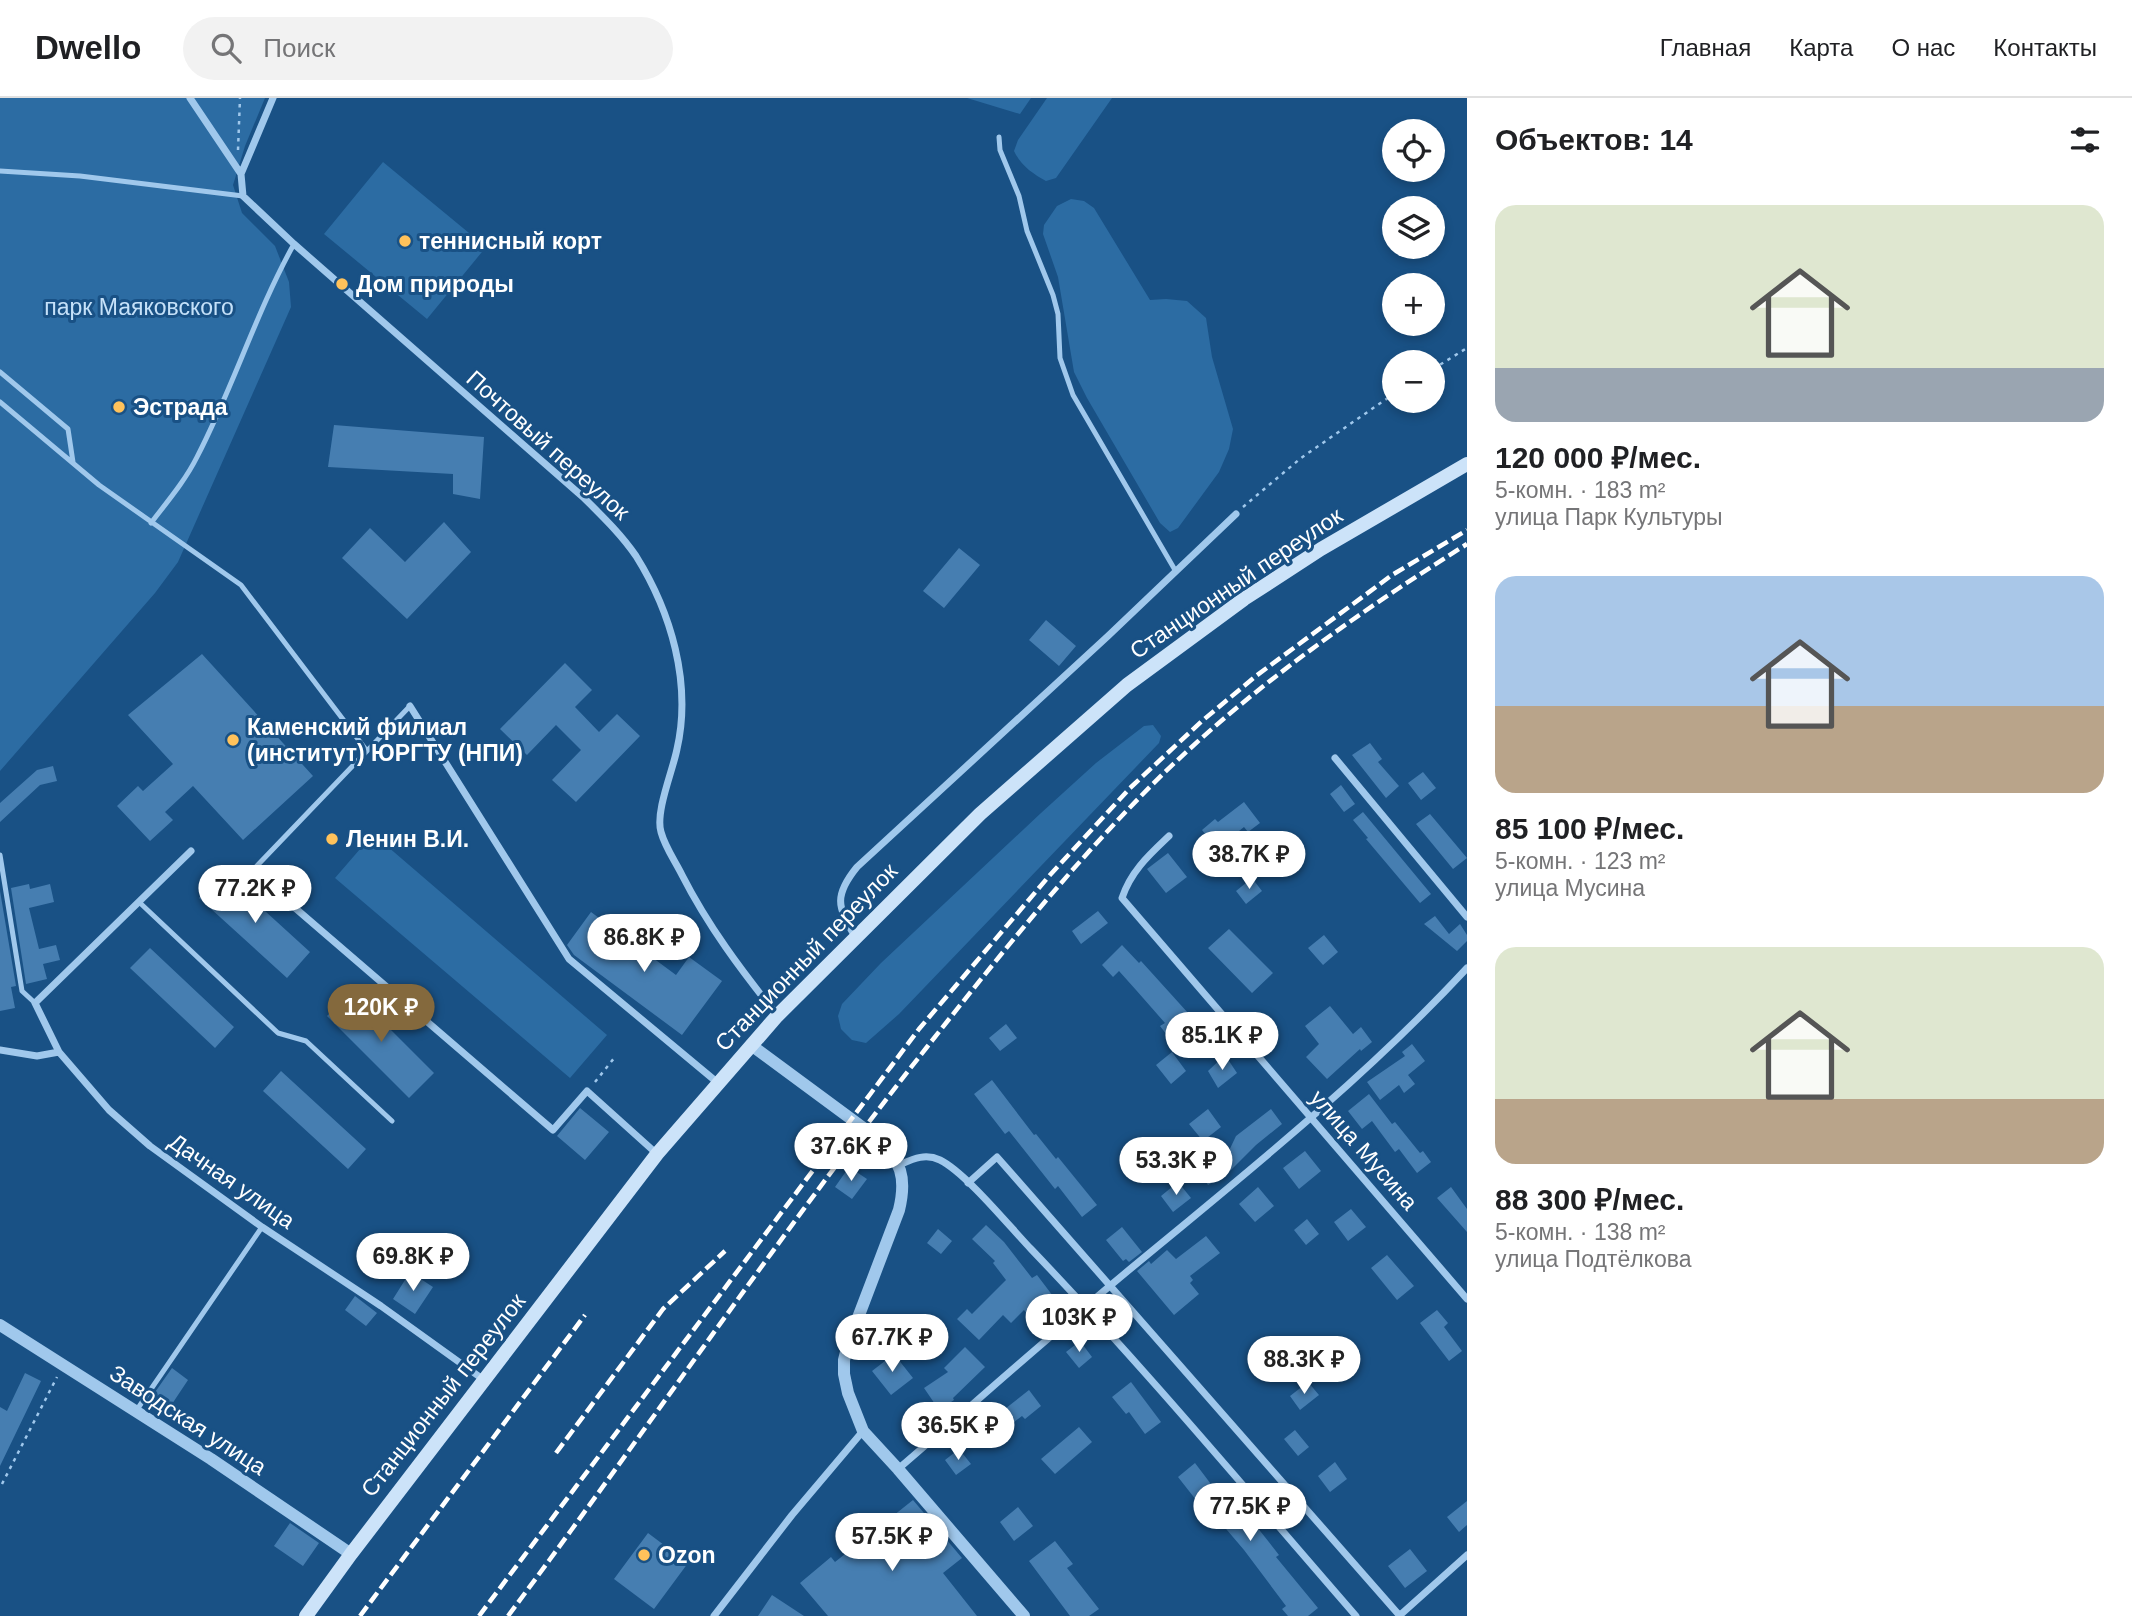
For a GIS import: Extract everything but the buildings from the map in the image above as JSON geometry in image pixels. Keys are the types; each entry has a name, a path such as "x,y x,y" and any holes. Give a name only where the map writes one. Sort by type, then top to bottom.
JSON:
{"main road":[{"name":"Станционный переулок","path":"306,1616 657,1154 777,1016 855,936 979,814 1127,685 1266,584 1332,542 1467,464"}],"street":[{"path":"190,98 241,174"},
{"path":"243,196 241,174 273,98"},
{"name":"Почтовый переулок","path":"243,196 294,244 583,497 614,528 635,556 670,623 680,677 681,719 678,747 662,808 660,830 701,911 734,961 777,1016"},
{"path":"855,936 843,918 840,897 842,888 857,866 1108,636 1236,514"},
{"path":"411,706 569,959 718,1083"},
{"path":"1335,758 1467,917"},
{"name":"улица Мусина","path":"1169,836 1139,866 1122,898 1467,1299"},
{"path":"35,1003 191,851"},
{"path":"252,871 553,1130 587,1091 657,1154"},
{"path":"898,1469 1086,1306 1312,1119 1432,1006 1467,968"},
{"name":"Дачная улица","path":"35,1003 59,1052 109,1110 150,1146 484,1380"},
{"path":"751,1045 877,1138 892,1153 899,1165 903,1194 899,1210 844,1360 848,1393 863,1432 1024,1616"},
{"path":"0,1050 37,1056 59,1052"},
{"path":"899,1165 929,1156 941,1161 968,1183 1086,1306 1356,1616"},
{"path":"968,1183 997,1157 1400,1616 1467,1555"},
{"name":"Заводская улица","path":"0,1325 211,1459 351,1554"},
{"path":"714,1616 792,1515 863,1432"}],"lane":[{"path":"999,137 1000,150 1019,196 1027,231 1053,295 1058,314 1060,358 1073,395 1175,570"},
{"path":"0,171 79,176 243,196"},
{"path":"151,523 197,458 253,335 273,282 294,244"},
{"path":"0,372 68,429 73,463"},
{"path":"0,402 151,523 241,585 367,751"},
{"path":"252,871 411,706"},
{"path":"0,855 22,991 35,1003"},
{"path":"139,902 278,1033 306,1041 392,1121"},
{"path":"136,1411 262,1227"}],"path":[{"path":"240,98 237,138 241,174"},
{"path":"1445,362 1467,348"},
{"path":"1236,514 1301,457 1382,402"},
{"path":"587,1091 615,1057"},
{"path":"2,1484 63,1365"}],"green space":[{"name":"парк Маяковского","path":"0,98 265,98 245,146 233,185 242,213 275,246 289,282 291,307 178,562 155,593 0,771"},
{"path":"967,98 1031,98 1020,114"},
{"path":"1047,98 1112,98 1056,178 1046,181 1028,169 1014,151 1018,140"},
{"name":"теннисный корт","path":"383,162 486,247 427,319 324,234"},
{"path":"1071,199 1084,201 1094,208 1150,300 1187,301 1206,318 1212,357 1233,429 1229,449 1219,472 1178,528 1170,532 1160,523 1074,372 1058,277 1043,234 1044,225 1057,206"},
{"path":"1153,725 1161,736 1159,743 899,1014 866,1043 852,1040 841,1029 838,1016 842,1004 881,963 1096,763 1144,726"},
{"path":"373,834 607,1035 570,1078 335,878"}],"railway":[{"path":"479,1616 919,1029 1050,875 1130,788 1202,721 1256,676 1392,575 1467,530"},
{"path":"508,1616 767,1258 873,1117 1056,888 1176,761 1255,693 1337,631 1467,544"},
{"path":"556,1453 663,1309 725,1251"},
{"path":"360,1616 585,1315"}],"place":[{"name":"теннисный корт","path":"405,241"},
{"name":"Дом природы","path":"342,284"},
{"name":"Эстрада","path":"119,407"},
{"name":"Каменский филиал (институт) ЮРГТУ (НПИ)","path":"233,740"},
{"name":"Ленин В.И.","path":"332,839"},
{"name":"Ozon","path":"644,1555"}]}
